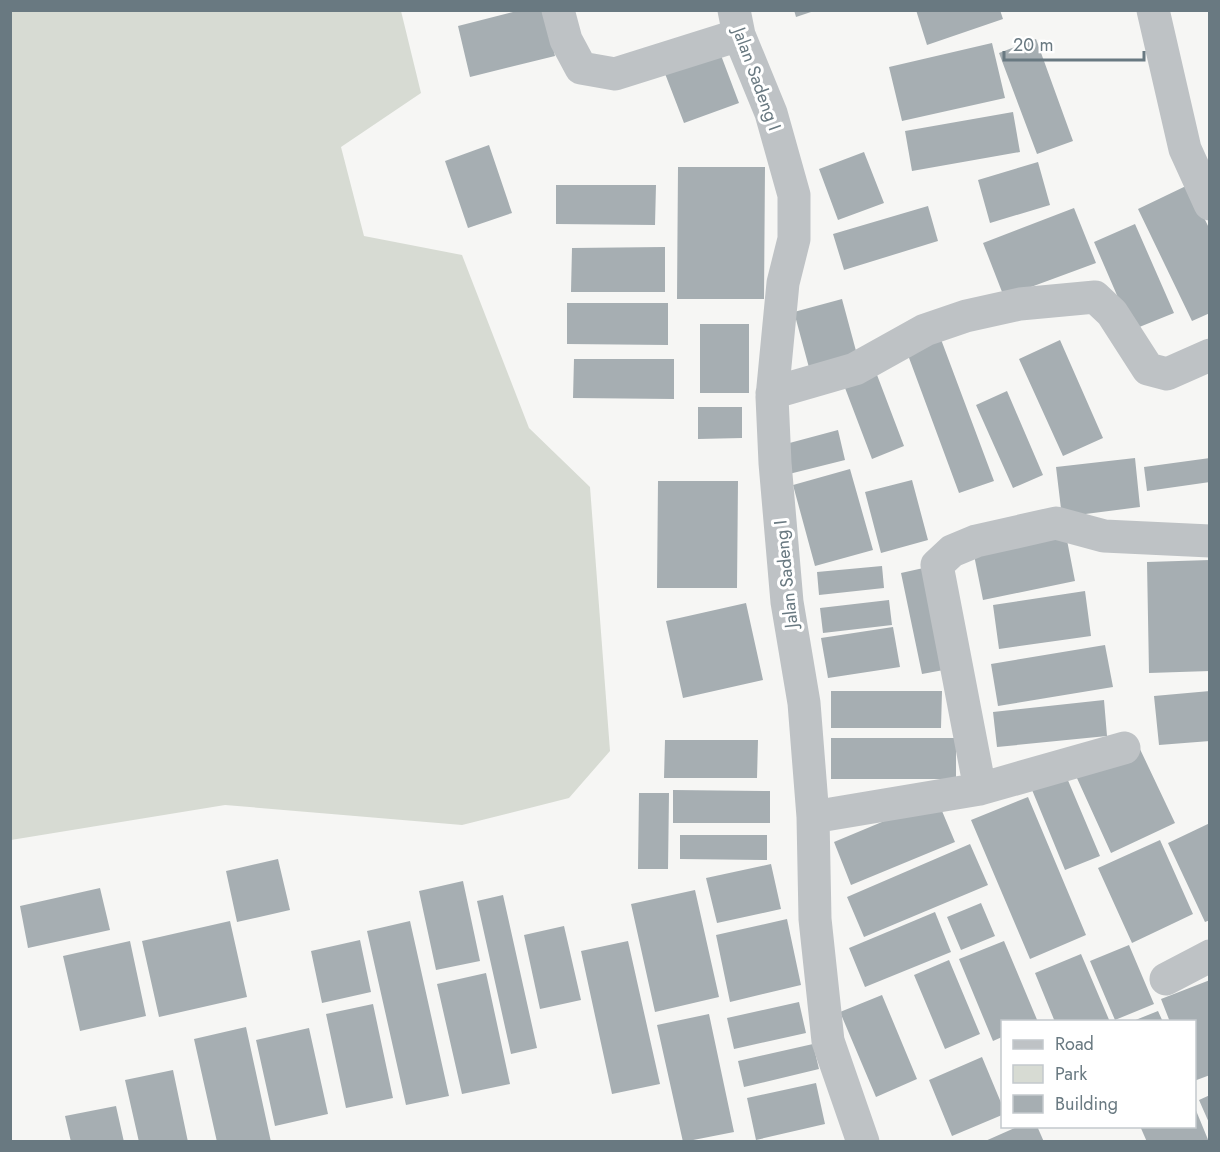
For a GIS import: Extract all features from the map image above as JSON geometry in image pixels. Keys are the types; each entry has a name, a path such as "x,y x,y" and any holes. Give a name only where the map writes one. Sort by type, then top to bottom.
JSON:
{"street":[{"path":"558,10 566,40 580,68 615,74 736,23"},
{"path":"1153,10 1185,149 1209,204"},
{"name":"Jalan Sadeng I","path":"736,23 771,113 794,195 794,239 783,283 772,393 774,463 787,602 804,703 813,818 815,919 828,1041 863,1142"},
{"path":"772,393 855,369 925,330 966,316 1020,303 1095,297 1112,313 1148,369 1167,374 1209,355"},
{"path":"980,789 937,565 952,551 976,542 1056,523 1104,536 1209,541"},
{"path":"813,818 980,789 1124,748"},
{"path":"1166,979 1209,956"}],"green space":[{"path":"11,10 401,11 421,93 341,147 364,236 462,255 529,428 590,487 610,751 569,798 462,825 225,805 11,840"}],"building":[{"path":"521,10 544,10 555,56 470,77 458,26"},
{"path":"794,10 814,10 814,11 796,17"},
{"path":"916,10 1000,10 1003,19 927,45"},
{"path":"1036,39 1073,141 1037,154 999,53"},
{"path":"992,43 1005,98 902,121 889,67"},
{"path":"719,50 739,103 684,123 664,71"},
{"path":"1013,112 1020,152 912,171 905,131"},
{"path":"489,145 512,213 468,228 445,161"},
{"path":"864,152 884,203 838,220 819,169"},
{"path":"1038,162 1050,205 990,223 978,180"},
{"path":"678,167 765,167 764,299 677,299"},
{"path":"556,185 656,185 655,225 556,224"},
{"path":"1188,185 1210,230 1210,313 1192,321 1138,209"},
{"path":"928,206 938,241 844,270 833,234"},
{"path":"1074,208 1096,263 1004,297 983,243"},
{"path":"1135,224 1174,313 1132,330 1094,242"},
{"path":"665,247 665,292 571,292 572,248"},
{"path":"842,299 859,362 811,375 794,312"},
{"path":"567,303 668,303 668,345 567,344"},
{"path":"700,324 749,324 749,393 700,393"},
{"path":"939,334 994,481 959,493 905,347"},
{"path":"1060,340 1103,438 1063,456 1019,359"},
{"path":"574,359 674,359 674,399 573,398"},
{"path":"874,367 904,446 872,459 842,380"},
{"path":"1007,391 1043,475 1013,488 976,405"},
{"path":"698,407 742,407 742,438 698,439"},
{"path":"838,430 845,460 789,474 782,445"},
{"path":"1135,458 1140,507 1062,517 1056,467"},
{"path":"1210,458 1210,482 1147,491 1144,467"},
{"path":"850,469 873,550 815,566 793,485"},
{"path":"912,480 928,540 881,553 865,492"},
{"path":"658,481 738,481 737,588 657,588"},
{"path":"1066,535 1075,581 983,600 974,555"},
{"path":"1210,560 1210,671 1149,673 1147,562"},
{"path":"882,566 884,588 819,595 817,572"},
{"path":"928,567 949,669 922,674 901,573"},
{"path":"1085,591 1091,636 999,649 993,605"},
{"path":"889,600 892,625 823,633 820,608"},
{"path":"746,603 763,680 683,698 666,621"},
{"path":"893,627 900,667 828,678 821,638"},
{"path":"1105,645 1113,687 998,706 991,664"},
{"path":"831,691 942,691 941,728 831,728"},
{"path":"1210,691 1210,741 1159,745 1154,696"},
{"path":"1104,700 1107,736 997,747 993,712"},
{"path":"831,738 956,738 956,779 831,779"},
{"path":"665,740 758,740 757,778 664,778"},
{"path":"1139,747 1175,823 1111,853 1076,776"},
{"path":"1064,771 1100,856 1065,870 1030,785"},
{"path":"673,790 770,791 770,823 673,823"},
{"path":"639,793 669,793 668,869 638,869"},
{"path":"1028,797 1086,935 1030,959 971,820"},
{"path":"937,799 955,842 851,885 834,842"},
{"path":"1210,823 1210,920 1205,922 1168,843"},
{"path":"680,835 767,835 767,860 680,859"},
{"path":"1160,840 1193,914 1132,943 1098,868"},
{"path":"970,844 988,885 864,937 847,897"},
{"path":"278,859 290,910 237,922 226,871"},
{"path":"771,864 781,909 717,923 706,878"},
{"path":"463,881 480,961 436,970 419,891"},
{"path":"100,888 110,930 28,948 20,906"},
{"path":"695,890 719,997 655,1012 631,904"},
{"path":"503,895 537,1048 511,1054 477,901"},
{"path":"981,903 995,936 961,950 947,917"},
{"path":"935,912 951,952 865,987 849,948"},
{"path":"787,919 801,985 730,1002 716,935"},
{"path":"230,921 247,997 159,1017 142,941"},
{"path":"410,921 449,1096 406,1105 367,931"},
{"path":"564,926 581,1000 540,1009 524,935"},
{"path":"360,940 371,992 322,1003 311,951"},
{"path":"130,941 146,1016 80,1031 63,956"},
{"path":"628,941 660,1084 612,1094 581,951"},
{"path":"1004,941 1037,1020 1001,1020 1001,1037 993,1041 959,959"},
{"path":"1129,945 1154,1004 1115,1020 1090,961"},
{"path":"1081,954 1109,1020 1054,1020 1035,973"},
{"path":"949,960 980,1034 945,1049 914,975"},
{"path":"486,973 510,1084 462,1094 437,984"},
{"path":"1210,980 1210,1075 1196,1080 1196,1020 1169,1020 1161,999"},
{"path":"882,995 917,1079 876,1097 840,1012"},
{"path":"799,1002 806,1033 734,1049 727,1018"},
{"path":"373,1004 393,1098 346,1108 326,1014"},
{"path":"1158,1011 1162,1020 1136,1020"},
{"path":"709,1014 734,1132 683,1142 657,1025"},
{"path":"246,1027 271,1142 217,1142 194,1039"},
{"path":"309,1028 328,1114 275,1126 256,1040"},
{"path":"813,1044 819,1069 744,1087 738,1061"},
{"path":"982,1057 1001,1103 1001,1115 952,1136 929,1080"},
{"path":"173,1070 188,1142 139,1142 125,1080"},
{"path":"816,1083 825,1124 756,1140 747,1098"},
{"path":"1210,1095 1210,1125 1199,1100"},
{"path":"116,1106 124,1142 71,1142 65,1116"},
{"path":"1196,1110 1209,1142 1147,1142 1141,1128 1196,1128"},
{"path":"1014,1128 1038,1128 1044,1142 983,1142"}]}
